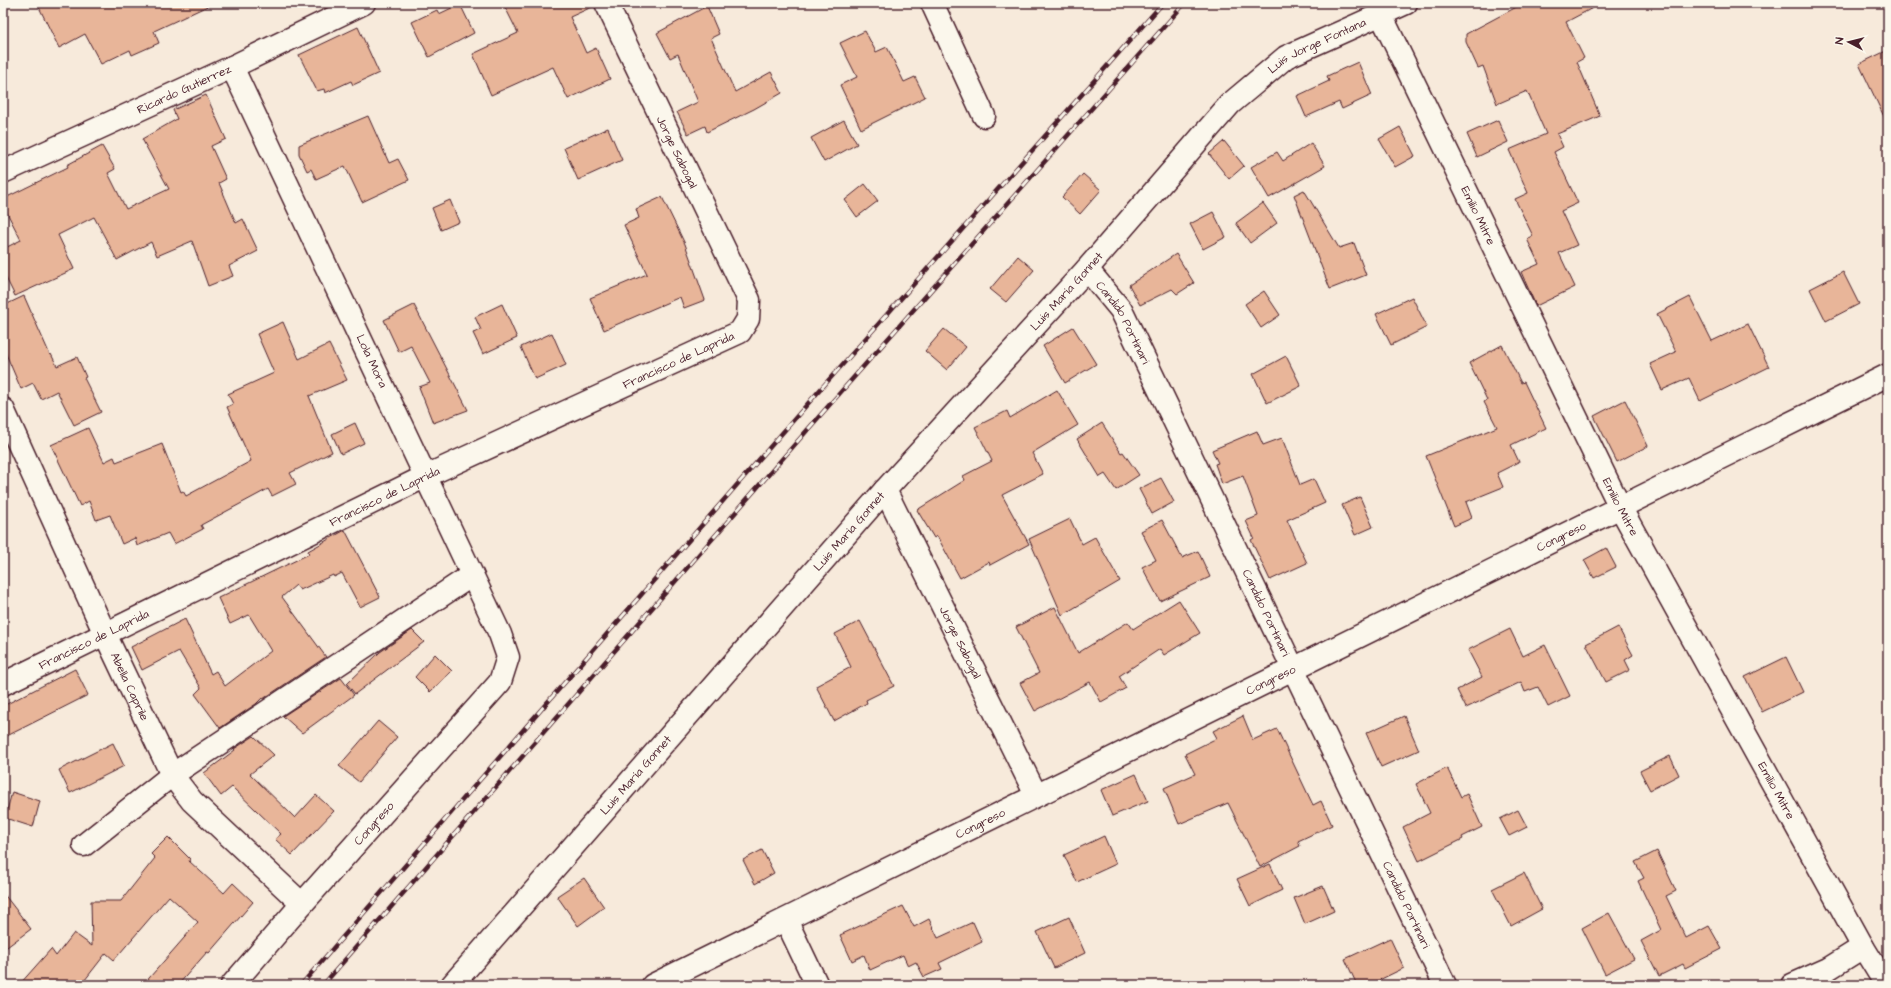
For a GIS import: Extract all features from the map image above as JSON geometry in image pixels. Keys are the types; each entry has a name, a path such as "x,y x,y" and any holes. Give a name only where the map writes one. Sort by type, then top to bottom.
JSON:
{"street":[{"name":"Jorge Sabogal","path":"606,3 749,300"},
{"path":"932,3 984,116"},
{"name":"Luis Jorge Fontana","path":"1254,83 1286,57 1406,3"},
{"name":"Ricardo Gutierrez","path":"3,172 232,67 362,4"},
{"name":"Emilio Mitre","path":"1381,15 1620,507 1863,947 1882,978 1888,984"},
{"name":"Lola Mora","path":"232,67 500,634 508,657"},
{"name":"Luis María Gonnet","path":"452,985 885,490 1087,269 1230,104 1254,83"},
{"name":"Candido Portinari","path":"1087,269 1121,310 1445,985"},
{"name":"Francisco de Laprida","path":"3,684 426,476 740,332 748,319 749,300"},
{"name":"Congreso","path":"653,985 1888,375"},
{"name":"Abella Caprile","path":"3,409 105,634 172,775 192,801 302,904"},
{"name":"Jorge Sabogal","path":"885,490 1036,795"},
{"path":"84,845 172,775 472,575"},
{"name":"Congreso","path":"232,985 302,904 500,682 508,657"},
{"path":"786,920 817,985"},
{"path":"1792,985 1828,969 1863,947"}],"building":[{"path":"37,3 214,3 154,31 159,43 132,55 130,50 101,64 85,34 59,48"},
{"path":"503,3 594,3 594,6 570,17 586,53 596,48 610,79 568,99 553,67 491,95 473,54 518,33"},
{"path":"1524,3 1602,3 1566,22 1584,58 1577,62 1600,116 1557,134 1563,147 1554,152 1578,203 1561,211 1577,245 1559,253 1575,287 1536,306 1521,272 1539,264 1527,239 1533,236 1515,199 1528,193 1509,150 1546,134 1527,91 1497,104 1483,66 1478,68 1466,42 1466,34"},
{"path":"460,4 474,33 429,57 412,22 437,10 439,14"},
{"path":"707,6 719,34 711,38 735,92 771,72 782,93 754,109 707,132 705,126 688,134 677,112 698,102 678,54 670,58 657,33"},
{"path":"358,27 379,73 353,85 351,81 325,93 324,89 317,91 299,55"},
{"path":"865,31 876,52 887,47 904,82 915,77 925,97 861,129 840,85 857,77 840,43"},
{"path":"1888,50 1888,125 1859,64"},
{"path":"1358,62 1372,95 1342,109 1339,102 1306,117 1297,96 1329,81 1327,76"},
{"path":"206,95 226,139 211,146 226,179 219,183 236,223 243,219 258,251 229,266 233,276 208,286 192,241 157,256 151,242 117,260 94,217 58,235 74,269 15,296 3,272 3,249 21,240 3,205 3,199 68,167 67,165 102,146 115,169 108,173 126,209 169,189 142,139 177,119 173,110"},
{"path":"368,116 389,163 398,159 409,180 362,202 345,166 316,179 311,169 307,171 299,154 299,145"},
{"path":"844,120 857,144 824,162 811,138"},
{"path":"1498,120 1508,142 1477,157 1467,134"},
{"path":"1400,127 1415,156 1395,167 1379,139"},
{"path":"608,128 622,160 578,180 564,148"},
{"path":"1224,141 1244,166 1229,179 1209,154"},
{"path":"1311,143 1325,166 1269,198 1251,167 1277,152 1283,161"},
{"path":"1083,174 1101,190 1080,214 1062,197"},
{"path":"865,184 878,201 857,217 845,200"},
{"path":"1304,190 1339,248 1354,243 1366,275 1330,289 1294,195"},
{"path":"662,197 685,244 705,300 684,308 680,297 604,330 590,298 647,274 624,225 639,218 636,209"},
{"path":"450,200 459,222 441,230 432,208"},
{"path":"1263,203 1277,223 1250,243 1236,223"},
{"path":"1213,212 1226,237 1203,249 1190,224"},
{"path":"1176,254 1194,283 1177,294 1172,289 1140,305 1129,285"},
{"path":"1018,256 1034,270 1006,302 990,289"},
{"path":"1843,272 1859,304 1826,321 1810,289"},
{"path":"1264,291 1280,315 1261,328 1245,304"},
{"path":"24,296 50,355 51,354 57,366 77,357 86,377 84,378 101,412 74,425 57,391 41,399 33,383 21,389 3,347 3,306"},
{"path":"1412,297 1427,327 1391,345 1376,314"},
{"path":"1690,297 1712,341 1748,324 1769,367 1700,401 1689,378 1662,390 1650,364 1676,352 1657,314"},
{"path":"502,304 517,338 483,354 473,333 481,330 475,317"},
{"path":"414,305 468,410 433,423 419,387 430,383 411,346 399,352 384,320"},
{"path":"283,322 299,359 329,344 347,380 309,396 332,452 290,473 296,484 272,496 268,489 201,525 203,529 174,544 168,533 137,546 135,538 122,544 110,515 96,520 89,501 80,506 51,445 88,428 104,462 114,457 116,462 162,444 181,492 183,491 186,496 251,461 227,407 233,404 228,394 274,373 257,334"},
{"path":"1073,327 1096,364 1065,383 1043,346"},
{"path":"944,329 966,347 947,370 925,351"},
{"path":"552,333 566,365 535,379 521,347"},
{"path":"1502,345 1521,383 1524,382 1546,428 1511,445 1519,462 1497,473 1503,487 1466,502 1472,518 1454,526 1426,456 1497,427 1484,402 1487,400 1469,363"},
{"path":"1286,356 1301,386 1267,403 1253,374"},
{"path":"1057,390 1078,425 1032,453 1043,474 1002,495 1029,544 990,565 989,562 960,578 937,536 934,538 917,510 965,480 963,476 992,461 975,427 1007,411 1010,418"},
{"path":"1625,400 1648,446 1617,462 1594,416"},
{"path":"355,423 364,443 341,454 332,434"},
{"path":"1102,423 1121,453 1123,452 1139,475 1116,490 1105,474 1100,477 1077,439"},
{"path":"1257,431 1263,445 1282,438 1300,485 1314,479 1325,503 1287,520 1307,563 1270,580 1251,540 1254,538 1246,521 1258,516 1243,476 1222,484 1215,464 1218,463 1212,450"},
{"path":"1161,478 1174,502 1152,514 1139,489"},
{"path":"1360,497 1373,527 1355,535 1342,505"},
{"path":"1070,519 1082,544 1095,537 1120,581 1062,615 1029,539"},
{"path":"1162,520 1182,558 1198,551 1210,577 1160,601 1142,567 1156,560 1141,531"},
{"path":"345,530 380,597 360,607 342,573 334,577 333,575 300,590 296,585 282,597 326,657 263,699 262,698 256,704 220,728 195,694 201,688 179,651 142,670 131,647 185,619 211,674 216,671 225,686 271,651 249,615 230,624 218,598 309,554 308,551"},
{"path":"1606,548 1616,567 1594,578 1584,560"},
{"path":"1179,600 1200,633 1164,655 1160,649 1119,676 1126,688 1101,702 1090,682 1035,711 1020,683 1039,673 1016,627 1055,607 1078,653 1128,622 1133,629"},
{"path":"860,621 894,686 866,700 867,703 834,721 816,686 851,667 835,634"},
{"path":"1618,627 1633,655 1625,660 1630,670 1606,682 1586,644"},
{"path":"1510,629 1523,656 1545,645 1570,696 1548,707 1538,687 1525,692 1521,682 1466,708 1457,690 1482,677 1468,650"},
{"path":"412,630 424,642 355,694 347,684 380,652"},
{"path":"435,654 452,671 430,692 415,677"},
{"path":"1786,657 1803,692 1762,712 1745,677"},
{"path":"75,669 88,695 3,738 3,706"},
{"path":"341,678 354,695 302,733 283,716"},
{"path":"1243,716 1253,740 1277,729 1313,805 1321,801 1332,825 1298,841 1300,846 1260,867 1228,803 1179,824 1164,788 1195,774 1185,754 1217,738 1213,731"},
{"path":"1404,716 1419,750 1381,767 1366,733"},
{"path":"378,721 397,737 359,782 339,766"},
{"path":"254,736 274,755 250,774 295,818 316,795 334,811 292,855 275,839 281,834 232,787 221,796 204,773 235,750 234,749"},
{"path":"113,743 124,766 70,793 59,770"},
{"path":"1670,756 1679,775 1650,790 1640,771"},
{"path":"1447,768 1461,797 1467,794 1482,827 1462,837 1463,839 1419,861 1403,827 1430,813 1416,784"},
{"path":"1136,774 1148,801 1112,816 1101,790"},
{"path":"12,792 40,801 33,827 5,818"},
{"path":"1518,810 1527,827 1509,836 1500,819"},
{"path":"1104,836 1116,864 1077,882 1064,855"},
{"path":"168,837 190,859 189,861 224,893 233,883 253,902 209,953 207,952 178,985 143,985 198,922 169,896 114,960 106,953 81,985 19,985 51,949 56,956 74,933 92,946 91,901 121,901 155,858 151,854"},
{"path":"762,850 774,873 755,884 743,860"},
{"path":"1657,851 1676,891 1666,896 1686,938 1709,926 1722,949 1685,968 1683,964 1659,976 1641,941 1661,930 1638,881 1644,878 1635,862"},
{"path":"1270,864 1282,890 1250,906 1237,879"},
{"path":"1524,873 1542,909 1511,926 1492,889"},
{"path":"584,878 604,907 578,926 557,896"},
{"path":"1323,886 1334,911 1305,924 1294,898"},
{"path":"3,893 31,929 3,950"},
{"path":"903,906 914,927 929,919 938,938 973,922 982,942 939,963 942,969 924,977 916,962 908,966 903,955 870,970 864,955 852,961 840,935"},
{"path":"1609,913 1634,959 1605,974 1582,928"},
{"path":"1069,917 1085,953 1054,968 1037,932"},
{"path":"1390,938 1404,968 1369,985 1357,985 1345,959"}],"railway":[{"path":"301,985 811,400 1163,3"},
{"path":"323,985 824,411 1185,3"}]}
